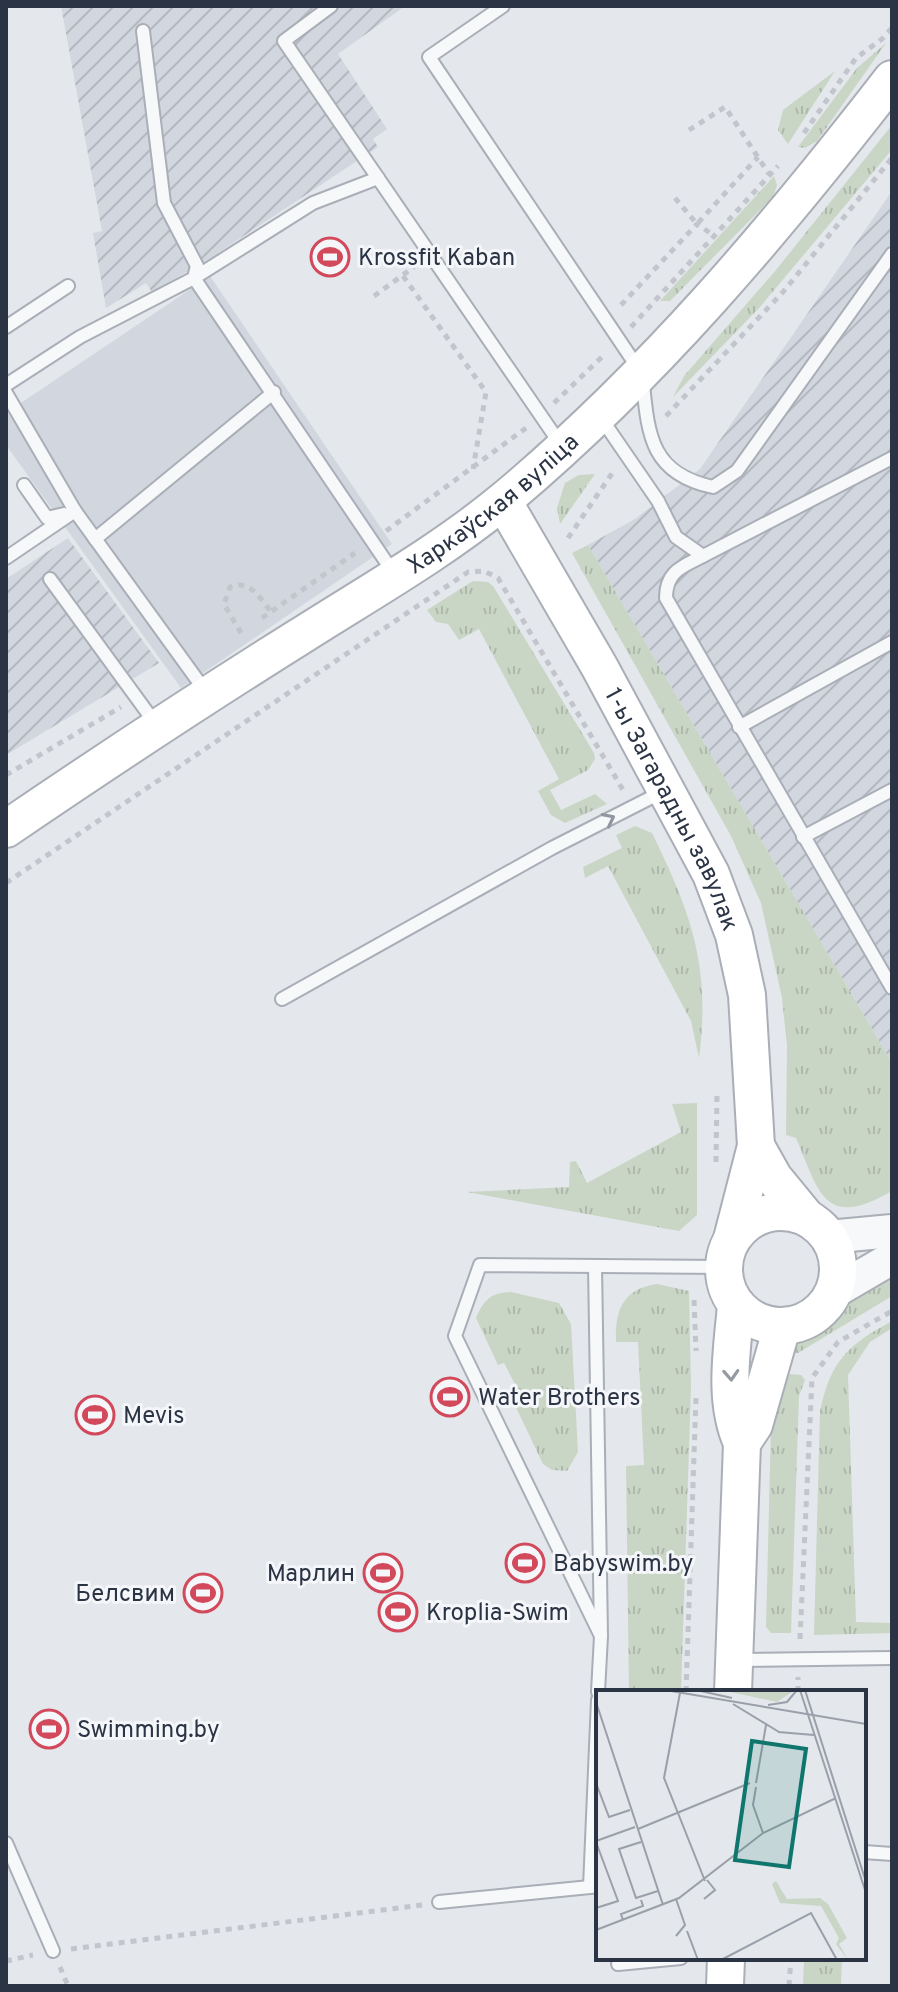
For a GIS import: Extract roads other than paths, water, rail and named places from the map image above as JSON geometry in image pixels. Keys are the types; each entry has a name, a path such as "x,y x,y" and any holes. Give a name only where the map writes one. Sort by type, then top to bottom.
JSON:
{"main road":[{"name":"Харкаўская вуліца","path":"6,829 157,726 396,576 503,501 642,374 810,185 892,79"},
{"name":"1-ы Загарадны завулак","path":"503,501 599,666 711,874 734,935 747,995 756,1146 728,1253"},
{"name":"1-ы Загарадны завулак","path":"756,1146 774,1178 817,1227"},
{"path":"779,1212 817,1227 838,1264 834,1292 827,1304 807,1321 782,1327 757,1321 736,1306 724,1281 728,1253 741,1228 765,1214 779,1212"},
{"path":"733,1676 742,1443 733,1424 730,1362 736,1306"},
{"path":"742,1443 754,1425 782,1327"},
{"path":"725,1986 726,1960"}],"street":[{"path":"817,1227 892,1231"},
{"path":"834,1292 892,1258"}],"lane":[{"path":"331,6 284,41 563,447"},
{"path":"503,6 429,57 608,319 642,374 648,434 658,455 685,481 713,487 737,471 886,268 892,254"},
{"path":"143,31 164,203 197,266 194,278 396,576"},
{"path":"6,385 80,337 194,278 313,203 378,178"},
{"path":"6,327 68,286"},
{"path":"95,539 274,392"},
{"path":"6,393 75,511 208,694"},
{"path":"598,415 658,501 676,537 703,556"},
{"path":"892,458 672,572 666,583 666,598 803,837 886,966 892,988"},
{"path":"24,485 47,518 75,511"},
{"path":"6,558 75,511"},
{"path":"50,579 157,726"},
{"path":"739,727 892,642"},
{"path":"803,837 892,790"},
{"path":"282,999 552,848 665,791"},
{"path":"601,1636 455,1336 480,1265 595,1266 728,1253"},
{"path":"595,1266 601,1636 598,1690"},
{"path":"733,1676 799,1660 892,1658"},
{"path":"439,1902 594,1886 596,1793"},
{"path":"6,1843 53,1951"},
{"path":"866,1852 892,1854"},
{"path":"618,1964 660,1960"}],"place":[{"name":"Krossfit Kaban","path":"330,257"},
{"name":"Water Brothers","path":"450,1397"},
{"name":"Mevis","path":"95,1415"},
{"name":"Babyswim.by","path":"525,1563"},
{"name":"Марлин","path":"383,1573"},
{"name":"Белсвим","path":"203,1593"},
{"name":"Kroplia-Swim","path":"398,1612"},
{"name":"Swimming.by","path":"49,1729"}]}
